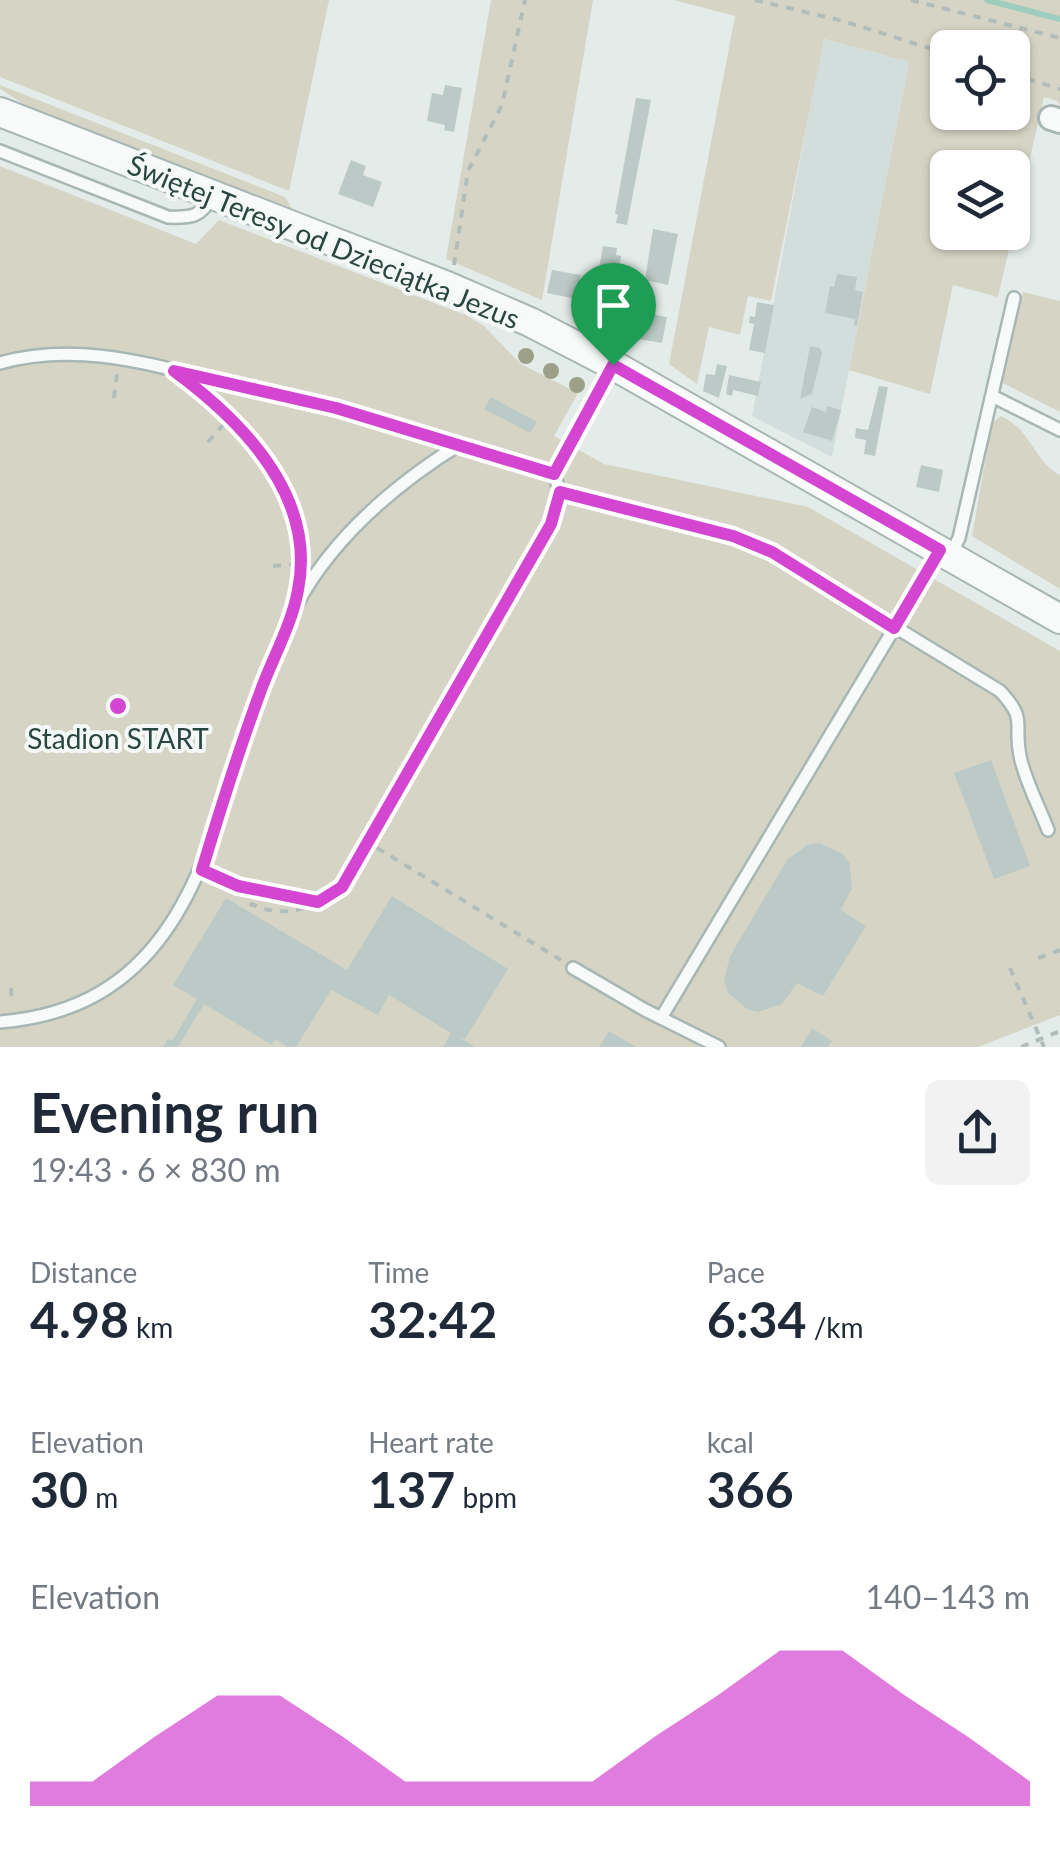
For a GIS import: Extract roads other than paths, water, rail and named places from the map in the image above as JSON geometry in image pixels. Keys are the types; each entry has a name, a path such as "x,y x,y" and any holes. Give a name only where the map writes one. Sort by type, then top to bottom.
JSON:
{"street":[{"name":"Świętej Teresy od Dzieciątka Jezus","path":"0,112 448,286 530,322 613,365 1060,619"}],"lane":[{"path":"0,151 168,217 192,218 205,210 213,195"},
{"path":"661,1018 894,628 960,538 1014,298"},
{"path":"0,363 52,352 120,358 336,408 554,474"},
{"path":"352,870 551,524 560,492 554,474 613,365"},
{"path":"992,396 1060,430"},
{"path":"0,1022 52,1015 78,1006 136,968 174,920 202,870 251,718 294,608 316,573 350,533 421,468 460,444"},
{"path":"560,492 733,536 772,552 1000,691 1016,707 1020,756 1048,830"},
{"path":"568,964 719,1047"}],"waterway":[{"path":"987,0 1060,19"}],"place":[{"name":"Stadion START","path":"118,706"}]}
